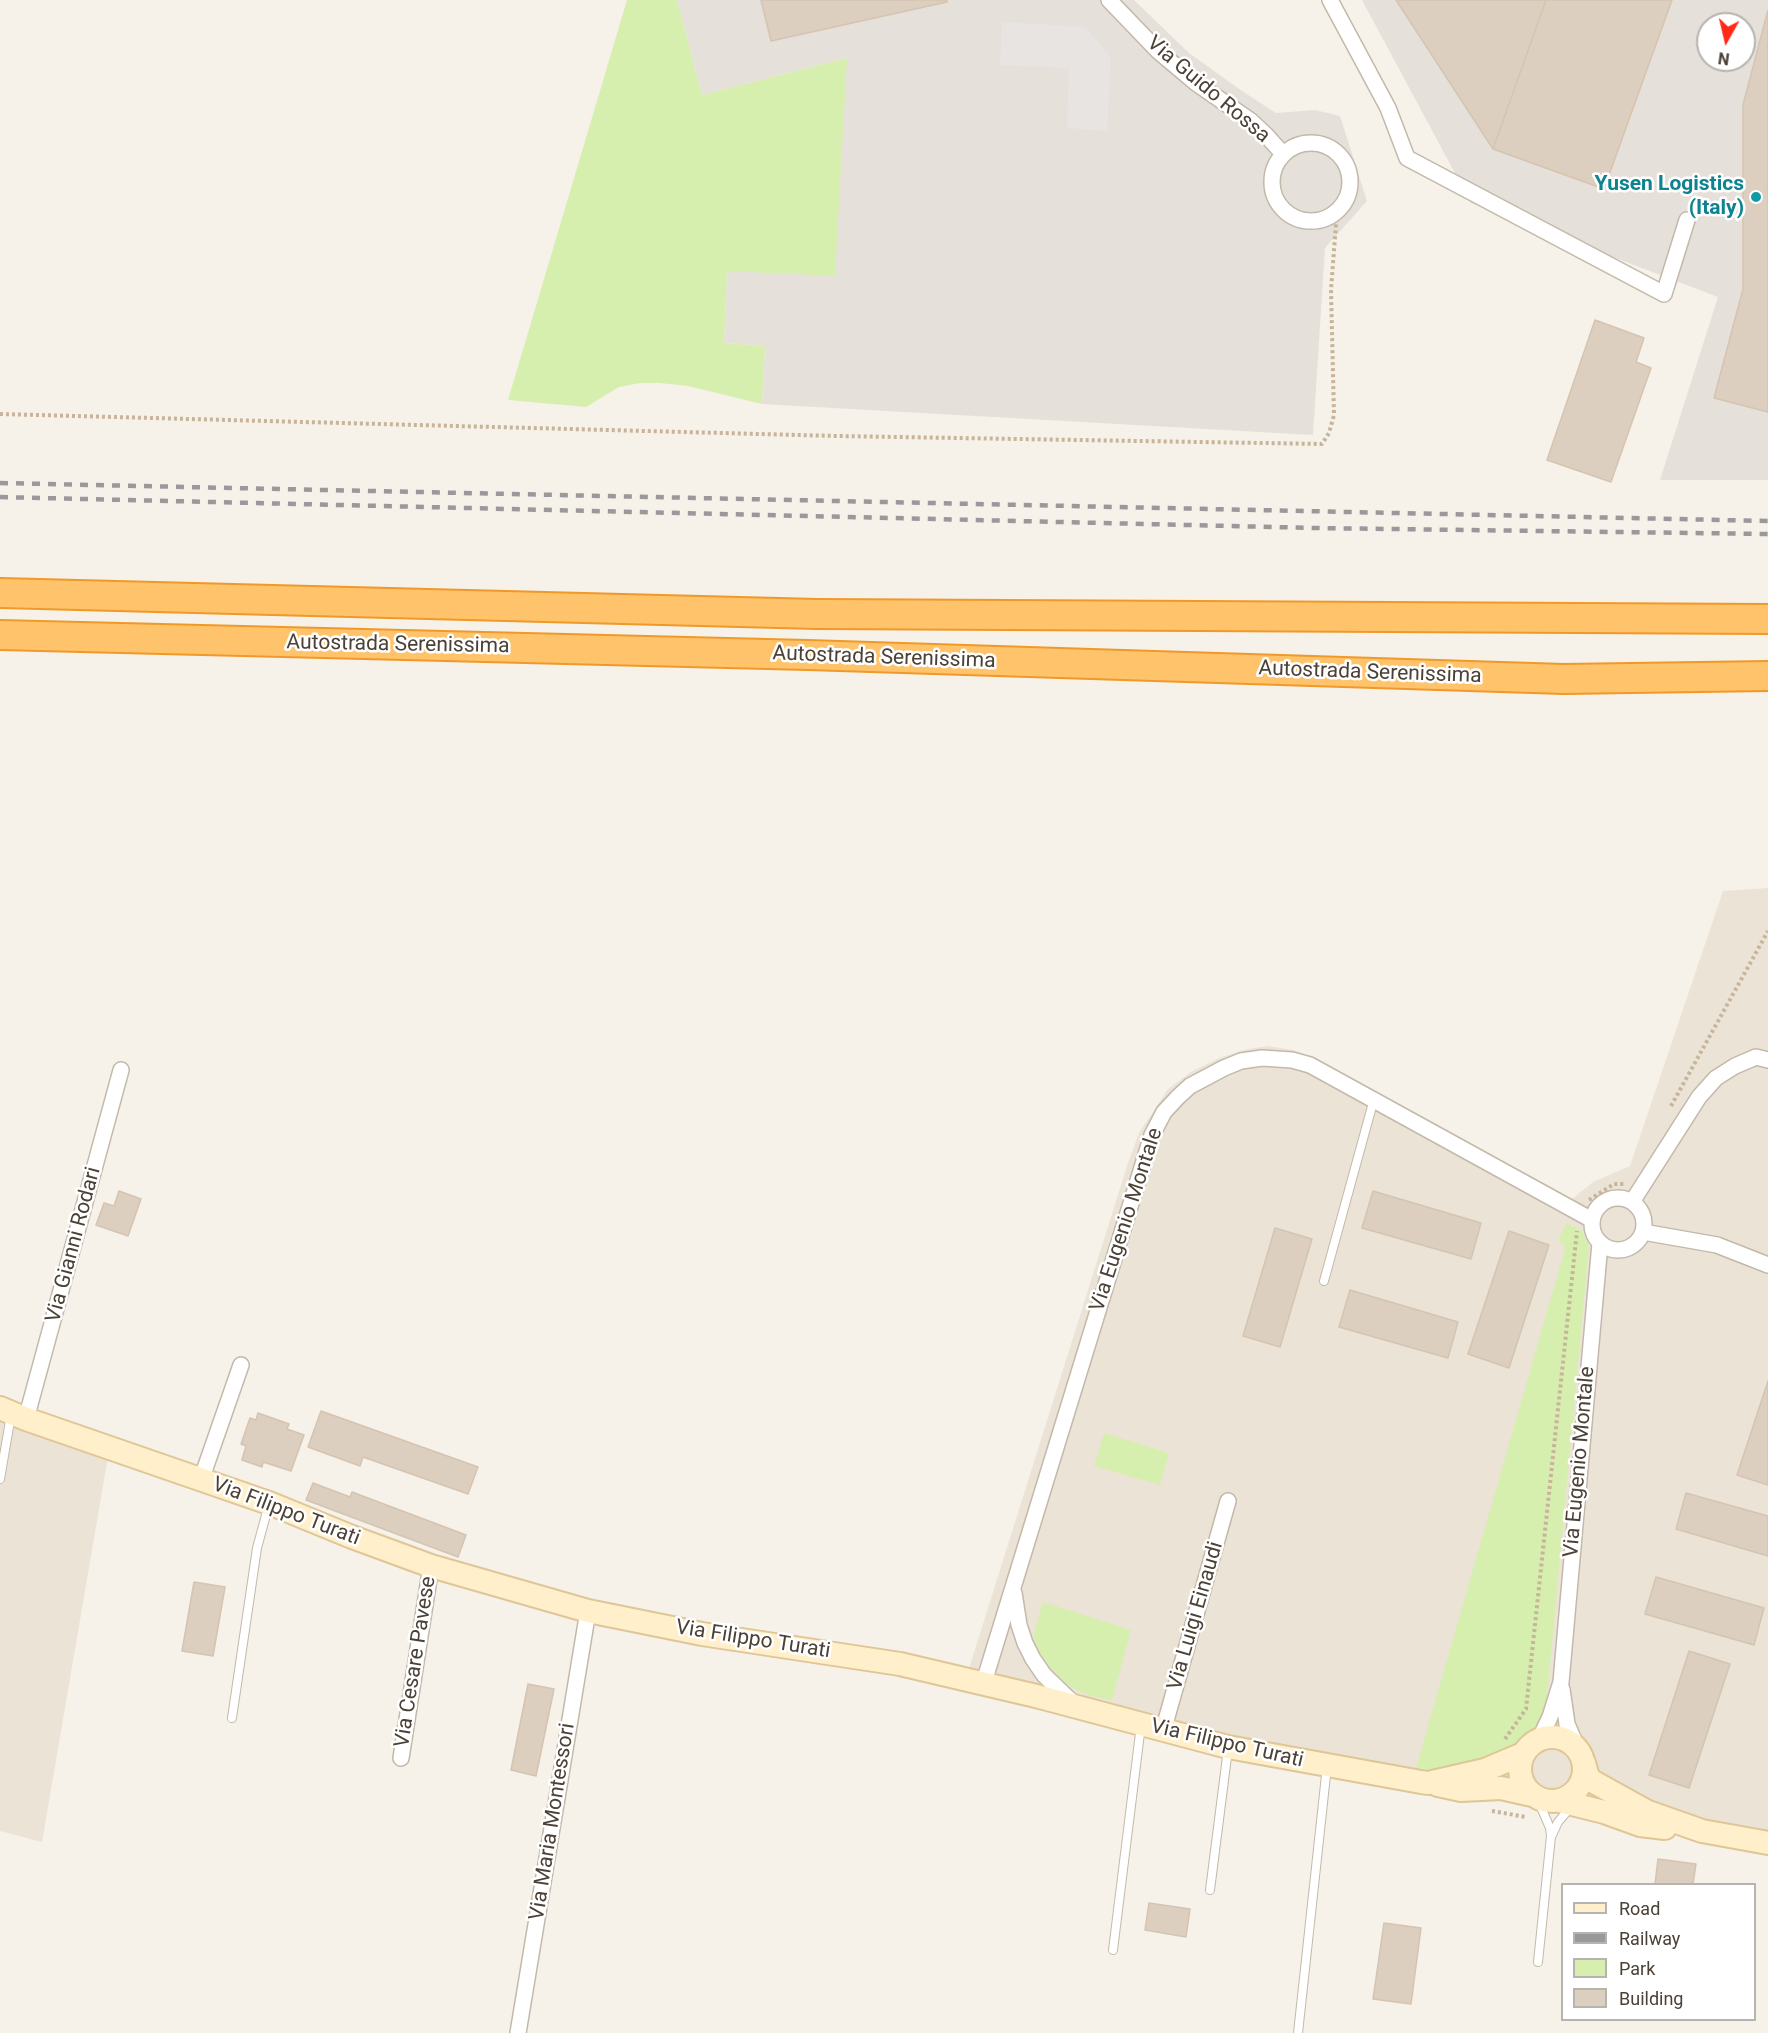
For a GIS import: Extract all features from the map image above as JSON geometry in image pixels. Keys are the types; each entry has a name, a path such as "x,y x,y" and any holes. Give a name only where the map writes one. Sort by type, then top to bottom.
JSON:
{"highway":[{"name":"Autostrada Serenissima","path":"0,593 817,614 1768,618"},
{"name":"Autostrada Serenissima","path":"0,635 831,656 1564,679 1768,676"}],"street":[{"name":"Via Guido Rossa","path":"1109,0 1158,51 1196,83 1251,121 1283,154"},
{"path":"1330,0 1388,108 1407,158 1664,294 1687,220"},
{"name":"Via Guido Rossa","path":"1306,143 1330,148 1339,155 1350,177 1345,201 1337,211 1313,220 1300,219 1288,213 1279,204 1273,192 1272,178 1275,166 1283,154 1306,143"},
{"path":"1632,1202 1698,1097 1716,1078 1756,1057 1768,1060"},
{"name":"Via Eugenio Montale","path":"983,1685 1152,1135 1164,1112 1178,1097 1207,1075 1241,1062 1262,1058 1292,1059 1310,1065 1586,1216"},
{"name":"Via Gianni Rodari","path":"12,1414 122,1070"},
{"path":"1624,1198 1632,1202 1643,1215 1643,1232 1639,1240 1624,1249 1607,1248 1600,1243 1586,1216 1595,1212 1607,1200 1624,1198"},
{"path":"1643,1232 1717,1245 1768,1265"},
{"name":"Via Eugenio Montale","path":"1561,1682 1600,1243"},
{"path":"201,1480 241,1365"},
{"name":"Via Filippo Turati","path":"12,1414 269,1503 431,1566 588,1611 702,1634 900,1664 1036,1696 1228,1747 1461,1790 1501,1788 1534,1796 1544,1801 1566,1802 1604,1812 1640,1825 1702,1831 1768,1843"},
{"name":"Via Luigi Einaudi","path":"1163,1731 1228,1501"},
{"name":"Via Cesare Pavese","path":"400,1758 431,1566"},
{"name":"Via Eugenio Montale","path":"1013,1587 1020,1625 1033,1659 1058,1690 1080,1708"},
{"name":"Via Maria Montessori","path":"518,2033 588,1611"},
{"path":"1534,1796 1524,1786 1520,1776 1520,1765 1550,1717 1561,1682"},
{"path":"1561,1682 1567,1724 1581,1757 1581,1783 1566,1802"},
{"name":"Via Filippo Turati","path":"1428,1783 1485,1770 1556,1737 1565,1740 1581,1757 1588,1777 1630,1803 1702,1831"}],"lane":[{"path":"1324,1281 1374,1100"},
{"path":"0,1479 12,1414"},
{"path":"232,1718 257,1548 269,1503"},
{"path":"1113,1950 1141,1725"},
{"path":"1210,1890 1228,1747"},
{"path":"1298,2033 1327,1766"},
{"path":"1534,1796 1550,1828 1551,1836 1538,1962"},
{"path":"1551,1836 1566,1802"}],"path":[{"path":"0,414 836,436 1323,444 1334,415 1331,290 1337,211"},
{"path":"1666,1113 1768,931"},
{"path":"1500,1746 1526,1709 1586,1216 1592,1197 1614,1184 1627,1184"}],"shaded area":[{"path":"677,0 1134,0 1189,53 1276,113 1315,110 1340,116 1367,201 1325,248 1313,435 762,404 765,346 724,343 727,271 847,58 702,95"},
{"path":"1362,0 1768,0 1768,480 1660,480 1718,297 1471,203"},
{"path":"1002,22 1086,27 1111,58 1107,131 1067,128 1069,68 1000,65"},
{"path":"1768,888 1768,1842 1544,1799 1526,1792 1475,1790 966,1678 1128,1163 1139,1133 1168,1089 1191,1072 1217,1059 1243,1050 1268,1046 1293,1050 1316,1059 1572,1199 1593,1182 1630,1166 1723,891"},
{"path":"0,1398 111,1439 42,1842 0,1831"}],"green space":[{"path":"627,0 677,0 702,95 847,58 835,276 727,271 724,343 765,346 762,404 688,386 660,383 640,383 619,387 586,407 508,400"},
{"path":"1566,1223 1582,1231 1589,1246 1547,1697 1544,1709 1538,1724 1513,1750 1446,1771 1416,1768 1565,1249 1564,1244 1558,1241"},
{"path":"1104,1433 1169,1453 1160,1485 1094,1466"},
{"path":"1043,1602 1131,1630 1112,1700 1076,1690 1063,1681 1049,1666 1033,1636"}],"building":[{"path":"761,0 947,0 947,2 771,41"},
{"path":"1396,0 1546,0 1493,149"},
{"path":"1546,0 1672,0 1604,189 1493,149"},
{"name":"Yusen Logistics (Italy)","path":"1768,10 1768,412 1714,398 1743,289 1743,105 1752,72 1756,72 1756,56"},
{"path":"1595,320 1644,338 1636,362 1651,368 1611,482 1547,460"},
{"path":"119,1191 141,1199 128,1236 96,1225 104,1203 114,1206"},
{"path":"1373,1191 1481,1223 1471,1259 1362,1228"},
{"path":"1275,1228 1312,1239 1280,1347 1243,1336"},
{"path":"1509,1231 1549,1245 1509,1368 1468,1354"},
{"path":"1350,1290 1458,1322 1448,1358 1339,1327"},
{"path":"1768,1381 1768,1485 1737,1475"},
{"path":"321,1411 478,1467 468,1494 363,1457 360,1466 308,1447"},
{"path":"258,1413 289,1424 287,1429 304,1435 291,1471 263,1462 262,1467 242,1460 246,1446 241,1444 250,1418 256,1420"},
{"path":"313,1483 350,1497 352,1492 466,1535 458,1557 306,1500"},
{"path":"1686,1493 1768,1516 1768,1556 1676,1529"},
{"path":"1656,1577 1764,1608 1754,1645 1645,1614"},
{"path":"194,1582 225,1587 213,1656 182,1651"},
{"path":"1689,1651 1730,1664 1689,1788 1649,1775"},
{"path":"528,1684 554,1689 536,1776 511,1770"},
{"path":"1658,1859 1696,1864 1693,1883 1655,1883"},
{"path":"1149,1903 1190,1909 1186,1937 1145,1930"},
{"path":"1384,1923 1421,1928 1411,2004 1373,1999"}],"railway":[{"path":"0,483 1768,521"},
{"path":"0,497 1315,528 1768,534"}],"place":[{"name":"Yusen Logistics (Italy)","path":"1756,197"}]}
